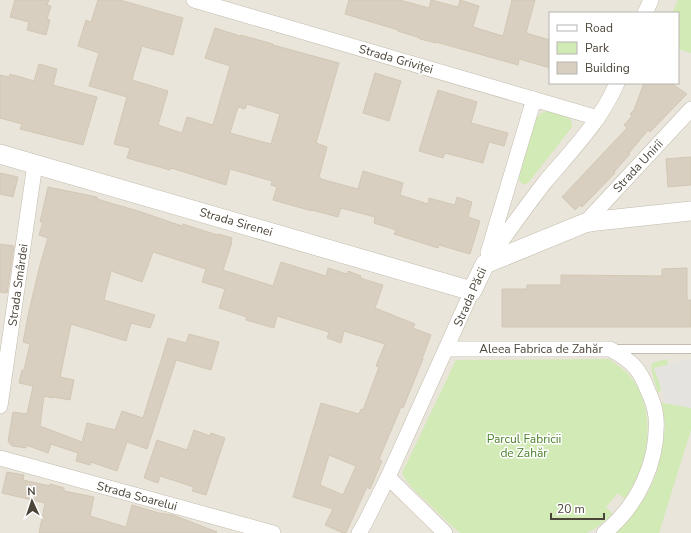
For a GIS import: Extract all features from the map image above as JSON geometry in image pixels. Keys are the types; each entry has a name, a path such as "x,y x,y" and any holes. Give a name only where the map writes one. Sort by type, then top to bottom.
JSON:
{"street":[{"name":"Strada Griviței","path":"194,0 598,118"},
{"path":"645,12 650,0"},
{"name":"Strada Păcii","path":"359,533 388,476 485,264 538,191 598,118 616,84"},
{"path":"485,264 534,99"},
{"name":"Strada Unirii","path":"585,223 691,109"},
{"name":"Strada Sirenei","path":"0,154 472,291"},
{"name":"Strada Smârdei","path":"0,406 35,164"},
{"path":"485,264 585,223 691,211"},
{"name":"Aleea Fabrica de Zahăr","path":"446,349 610,349 625,358 635,367 641,376 651,398 656,416 654,445 650,466 633,502 622,516 604,533"},
{"name":"Strada Soarelui","path":"0,458 274,533"},
{"path":"388,476 445,533"}],"lane":[{"path":"610,349 691,349"}],"shaded area":[{"path":"0,0 691,0 691,533 0,533"},
{"path":"691,359 691,408 664,403 660,384 654,368"}],"green space":[{"path":"678,0 691,0 691,53 679,49 679,12 672,12"},
{"path":"548,111 564,115 570,119 572,127 529,182 522,184 519,177 536,119 544,112"},
{"name":"Parcul Fabricii de Zahăr","path":"609,359 624,370 640,391 647,416 647,443 641,468 625,499 618,493 606,507 613,514 591,531 587,533 460,533 409,485 404,477 402,473 456,360"},
{"path":"667,359 668,365 654,368 660,384 661,391 658,393 652,374 652,363"},
{"path":"662,402 691,408 691,430 659,533 616,533 647,494 657,472 663,445 665,425"}],"building":[{"path":"15,0 49,0 47,5 51,6 47,19 50,20 46,35 27,30 29,22 10,17"},
{"path":"98,0 120,0 183,18 173,55 142,46 132,80 168,91 158,125 182,133 187,117 213,125 230,66 205,58 215,28 339,63 316,143 327,147 319,177 321,179 358,189 363,171 403,183 400,195 428,204 429,198 455,205 457,197 472,202 468,217 480,221 470,254 439,245 438,248 394,234 396,230 374,223 375,217 341,208 338,217 273,200 277,187 271,185 272,181 230,169 226,185 171,168 170,170 127,158 130,148 114,144 127,97 89,86 99,53 78,46 86,20 91,22","holes":["247,104 280,114 271,144 230,133 238,107 245,109"]},
{"path":"349,0 400,0 429,8 431,0 458,7 460,0 479,6 473,27 503,36 512,0 535,0 526,33 549,40 549,68 519,59 518,65 436,42 420,39 398,30 345,14"},
{"path":"39,64 57,69 53,85 97,97 83,145 20,129 22,124 0,118 0,75 9,77 10,74 34,81"},
{"path":"375,73 401,81 389,121 363,113"},
{"path":"644,84 672,84 687,94 650,132 648,130 614,172 615,173 582,207 580,205 575,210 562,197 627,128 624,125 632,116 630,114 634,110"},
{"path":"438,90 477,102 471,123 508,133 504,146 489,142 483,163 445,153 443,158 419,151"},
{"path":"691,157 691,185 668,187 666,159"},
{"path":"0,173 18,177 13,197 0,194"},
{"path":"48,187 97,197 97,199 182,226 183,224 217,235 232,238 223,270 273,286 281,262 326,276 328,268 347,274 348,271 361,276 360,278 383,285 375,308 415,324 413,328 431,335 403,408 401,407 379,459 382,461 370,489 367,487 346,533 325,525 333,509 293,497 321,403 359,414 361,409 363,410 379,367 376,366 385,344 344,331 341,343 327,338 329,332 277,316 274,328 246,320 247,317 219,308 225,289 202,282 206,269 153,252 142,282 111,271 104,300 155,315 150,328 131,323 126,341 71,324 60,377 74,380 70,400 44,396 40,426 82,442 87,423 115,430 122,411 143,418 168,338 186,343 189,334 219,342 211,370 176,360 147,449 127,442 117,471 91,462 90,465 76,461 78,453 51,444 48,453 26,445 26,448 12,446 8,441 13,412 27,414 33,386 19,383 22,370 24,370 30,344 23,342 29,311 48,238 39,235 43,222 40,222","holes":["329,455 356,466 343,495 320,485"]},
{"path":"0,244 14,246 7,293 0,292"},
{"path":"687,268 687,300 691,300 691,327 502,327 502,289 527,289 527,285 561,285 561,275 662,276 662,269"},
{"path":"194,430 210,436 211,433 225,438 206,495 192,491 194,487 160,476 158,483 144,478 157,440 187,450"},
{"path":"7,472 24,475 23,480 50,486 50,484 64,488 64,491 94,497 90,516 126,527 132,505 159,513 173,515 217,532 39,533 45,503 2,493"}]}
